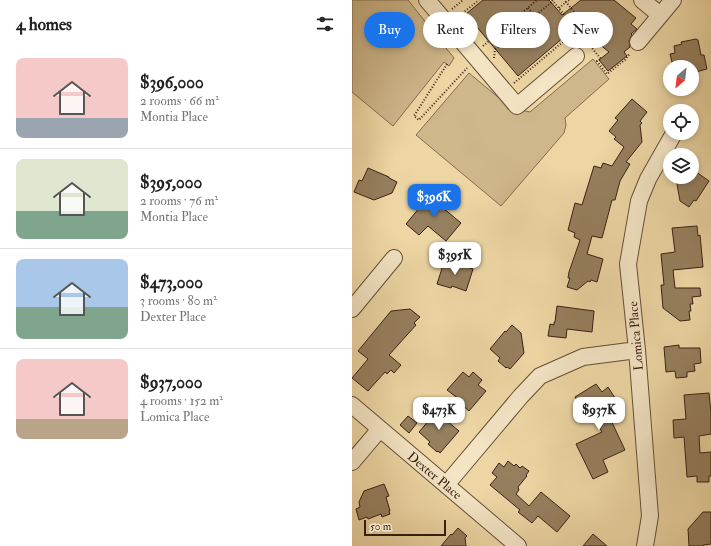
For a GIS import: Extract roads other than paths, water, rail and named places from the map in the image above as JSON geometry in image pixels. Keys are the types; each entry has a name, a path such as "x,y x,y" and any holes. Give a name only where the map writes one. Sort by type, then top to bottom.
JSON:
{"street":[{"path":"427,0 517,106 576,56"},
{"path":"642,0 660,15"},
{"path":"638,42 673,0"},
{"name":"Lomica Place","path":"645,546 650,516 637,350 628,264 639,201 648,179 670,140"},
{"path":"352,309 394,258"},
{"path":"446,484 521,396 540,376 583,356 637,350"},
{"name":"Dexter Place","path":"352,405 446,484 514,545"},
{"path":"352,462 380,429"}]}
